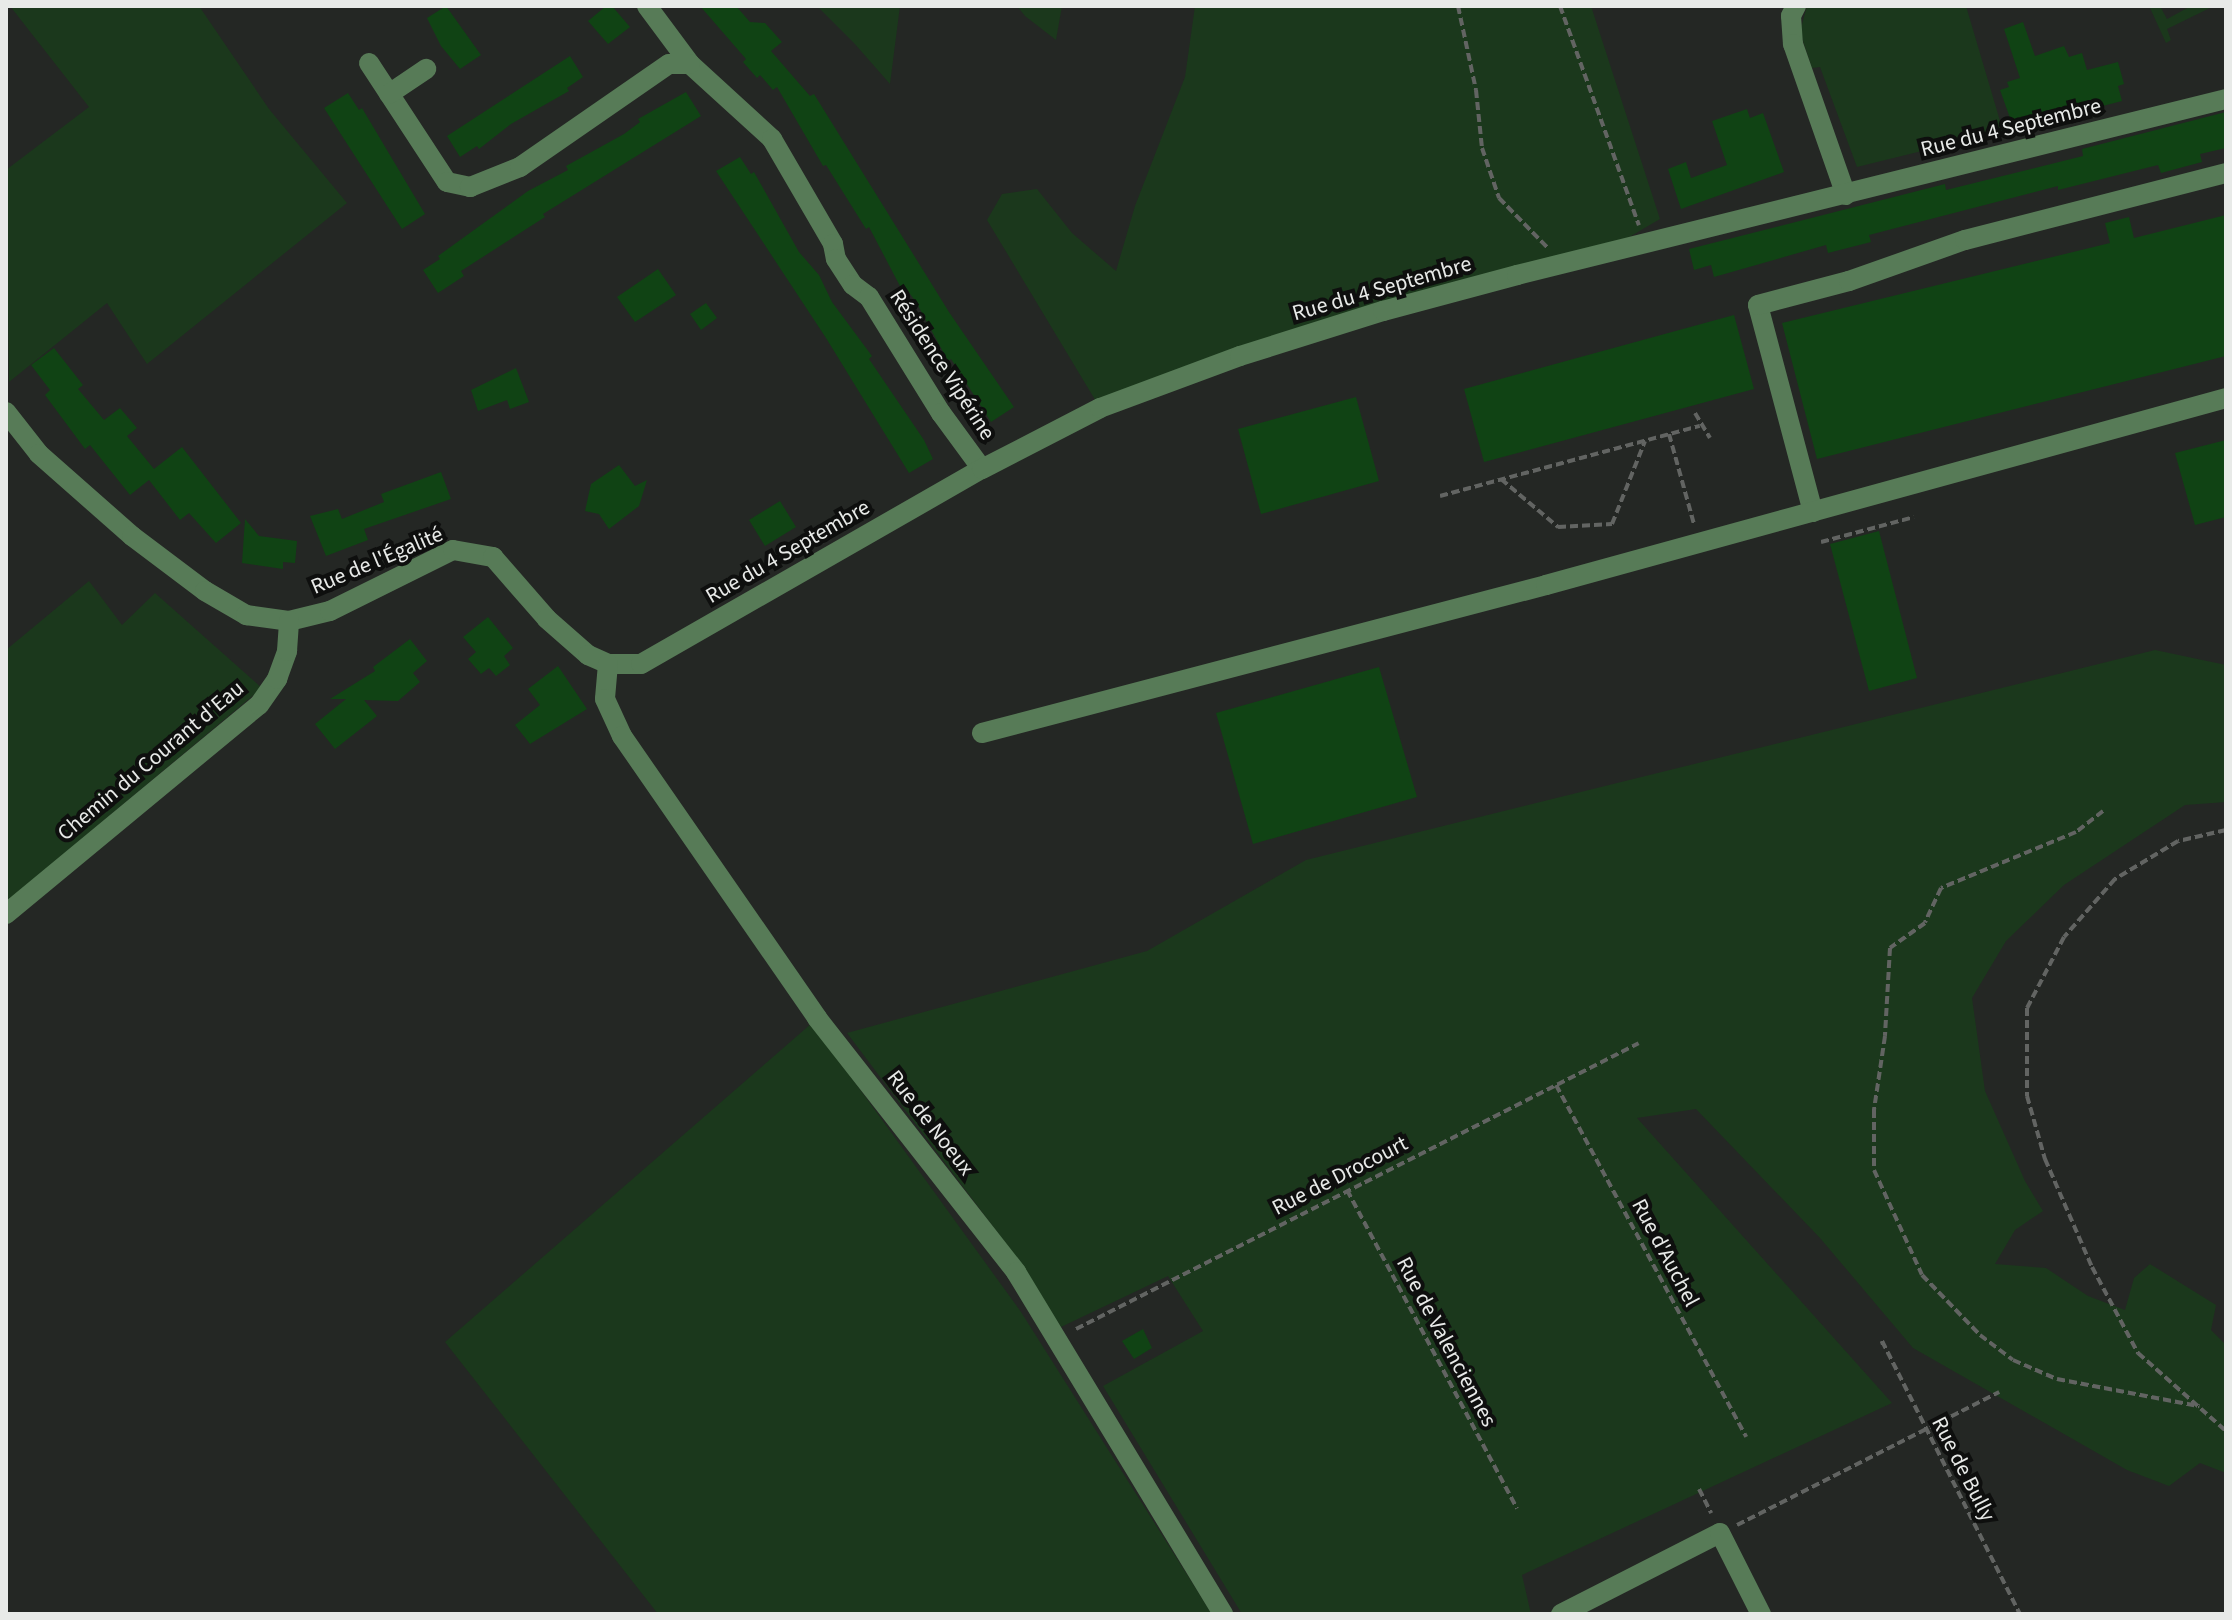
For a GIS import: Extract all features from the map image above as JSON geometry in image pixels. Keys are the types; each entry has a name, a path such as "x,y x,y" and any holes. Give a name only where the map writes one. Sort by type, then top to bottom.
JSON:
{"street":[{"name":"Résidence Vipérine","path":"647,6 690,64 772,139 833,244 836,259 853,285 869,297 941,413 982,469"},
{"path":"1796,6 1791,16 1793,44 1846,195"},
{"path":"369,63 447,182 470,187 520,167 669,64 690,64"},
{"path":"389,94 426,69"},
{"name":"Rue du 4 Septembre","path":"608,664 641,664 982,469 1100,408 1240,356 1383,311 1562,263 2226,99"},
{"path":"1813,512 1758,305 1849,281 1965,240 2226,173"},
{"path":"982,733 1813,512 2226,398"},
{"name":"Rue de l'Égalité","path":"7,415 39,454 95,505 205,591 246,615 289,621 330,611 453,550 493,557 547,619 588,655 608,664"},
{"name":"Chemin du Courant d'Eau","path":"6,914 259,705 277,679 287,651 289,621"},
{"name":"Rue de Noeux","path":"608,664 605,699 622,736 817,1018 1016,1272 1223,1614"},
{"path":"1561,1614 1720,1533 1761,1614"}],"path":[{"path":"1458,6 1476,90 1482,148 1499,198 1562,263"},
{"path":"1560,6 1645,242"},
{"path":"1695,413 1700,426 1710,438"},
{"path":"1440,496 1700,426"},
{"path":"1669,434 1696,533"},
{"path":"1501,479 1558,527 1612,524 1645,441"},
{"path":"1821,542 1914,517"},
{"path":"2103,811 2076,832 1941,888 1925,923 1890,948 1885,1036 1874,1110 1874,1170 1922,1275 1980,1335 2013,1360 2057,1379 2199,1406"},
{"path":"2226,830 2178,841 2115,879 2064,937 2027,1008 2027,1096 2045,1159 2092,1267 2138,1353 2226,1431"},
{"name":"Rue de Drocourt","path":"1055,1337 1103,1318 1347,1190 1639,1043"},
{"name":"Rue d'Auchel","path":"1556,1085 1746,1437"},
{"name":"Rue de Valenciennes","path":"1347,1190 1517,1509"},
{"name":"Rue de Bully","path":"1883,1345 1882,1341 1924,1430 2020,1614"},
{"path":"1699,1489 1720,1533 1999,1392"}],"green space":[{"path":"10,6 199,6 269,109 347,203 147,364 107,303 9,382 6,170 89,107"},
{"path":"817,6 900,6 890,84 854,43"},
{"path":"1017,6 1062,6 1056,40 1025,16"},
{"path":"1195,6 1591,6 1660,219 1619,243 1100,408 987,220 1002,194 1037,189 1072,233 1116,271 1135,206 1185,77"},
{"path":"1807,6 1966,6 2003,131 1857,167 1820,67 1812,68 1800,32"},
{"path":"2160,6 2167,19 2191,6 2214,6 2167,29 2171,40 2166,43 2150,8"},
{"path":"89,581 122,625 155,593 262,688 6,902 6,650"},
{"path":"2155,650 2226,665 2226,802 2185,805 2064,885 2006,941 1972,998 1985,1091 2025,1181 2043,1211 2015,1230 1995,1264 2046,1268 2088,1296 2125,1310 2134,1278 2150,1264 2216,1305 2211,1330 2226,1345 2226,1473 2200,1463 2169,1486 2127,1470 1913,1348 1820,1238 1696,1109 1637,1118 1892,1403 1522,1575 1531,1614 1242,1614 1103,1386 1203,1331 1168,1276 1061,1327 1007,1245 847,1033 1147,951 1306,860"},
{"path":"812,1023 1021,1312 1212,1614 658,1614 445,1342"}],"building":[{"path":"446,6 481,55 460,69 441,46 427,18"},
{"path":"606,6 612,6 630,27 608,44 588,21"},
{"path":"700,6 736,6 750,22 765,23 782,42 771,51 810,96 814,94 949,312 1014,407 991,422 951,359 948,361 916,302 904,286 901,288 869,227 866,229 826,165 823,166 777,87 773,90 760,75 757,78 743,62 746,59"},
{"path":"2023,22 2035,56 2064,46 2069,57 2082,53 2087,70 2118,62 2124,84 2118,86 2122,101 2014,129 2000,90 2009,87 2007,82 2020,78 2004,29"},
{"path":"570,56 583,77 567,88 569,91 511,124 479,149 477,146 460,157 447,136"},
{"path":"686,92 701,116 543,214 545,217 461,271 464,276 438,293 423,270 440,259 438,256 528,191 568,170 566,166 624,134 640,122 638,119"},
{"path":"348,93 359,110 362,108 425,214 402,229 324,108"},
{"path":"1747,109 1750,118 1763,113 1784,172 1681,209 1668,169 1686,162 1691,178 1727,165 1712,121"},
{"path":"2226,112 2226,148 2200,154 2202,162 2161,173 2158,165 2058,190 2058,186 1869,235 1871,242 1828,253 1826,245 1714,277 1711,265 1694,270 1689,249 1945,184 1946,190 2083,156 2082,149"},
{"path":"740,157 751,174 754,172 799,252 819,275 832,302 872,356 869,359 924,440 933,459 909,473 826,338 716,171"},
{"path":"2226,215 2226,356 1817,459 1782,323 2110,243 2105,223 2129,217 2134,238"},
{"path":"658,269 676,295 635,322 617,297"},
{"path":"706,303 717,318 701,330 690,314"},
{"path":"1734,315 1754,389 1484,462 1464,389"},
{"path":"54,348 83,385 78,389 104,420 120,408 137,428 127,436 154,469 182,447 241,523 216,543 189,513 180,520 149,480 130,495 90,445 85,449 45,395 50,390 31,365"},
{"path":"516,368 529,402 510,409 507,400 478,411 471,390"},
{"path":"1356,397 1379,481 1261,514 1238,429"},
{"path":"2226,440 2226,517 2195,525 2175,453"},
{"path":"619,465 635,486 647,480 639,506 609,529 599,514 585,511 591,484"},
{"path":"441,472 451,499 364,529 368,540 326,556 310,516 338,509 342,519 384,502 381,494"},
{"path":"780,501 796,527 765,546 749,520"},
{"path":"245,519 259,536 297,541 295,563 283,562 283,569 242,563"},
{"path":"1879,531 1917,678 1869,691 1830,544"},
{"path":"488,617 513,648 504,656 510,665 496,676 489,668 481,674 468,659 476,652 463,637"},
{"path":"410,639 427,661 413,673 420,682 398,701 364,700 377,716 335,749 315,724 346,699 330,699 375,671 373,667"},
{"path":"558,666 587,709 530,744 515,725 540,705 528,689"},
{"path":"1379,667 1417,797 1253,844 1216,713"},
{"path":"1143,1329 1152,1348 1134,1359 1122,1341"}]}
